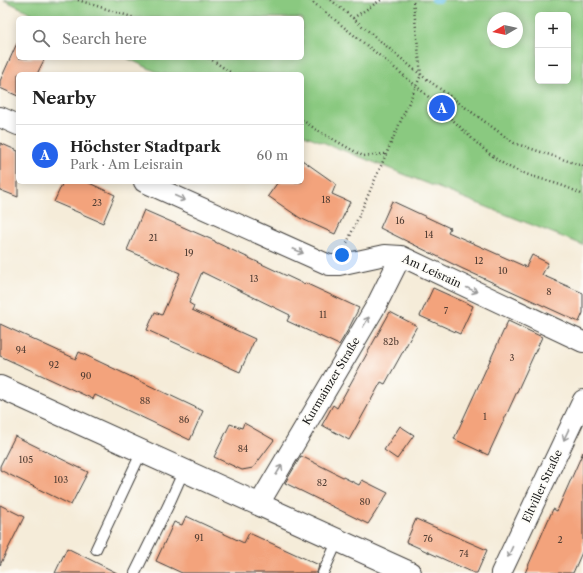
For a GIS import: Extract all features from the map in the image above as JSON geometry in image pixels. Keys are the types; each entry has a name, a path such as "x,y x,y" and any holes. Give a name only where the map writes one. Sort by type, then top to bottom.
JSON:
{"main road":[{"path":"0,387 410,573"}],"street":[{"path":"0,117 16,124"},
{"name":"Am Leisrain","path":"148,184 328,265 339,266 385,255 401,256 583,342"},
{"name":"Kurmainzer Straße","path":"259,504 376,306 401,256"},
{"name":"Eltviller Straße","path":"501,573 583,400"}],"lane":[{"path":"96,549 142,451"},
{"path":"135,573 184,470"},
{"path":"323,573 338,540"}],"path":[{"path":"78,0 129,16"},
{"path":"310,0 416,86 500,161 510,167 583,195"},
{"path":"331,0 421,75 514,143 583,166"},
{"path":"353,18 381,0"},
{"path":"339,266 350,234 421,75 413,0"},
{"path":"212,60 230,72"},
{"path":"304,121 363,156 386,154"}],"green space":[{"path":"4,0 583,0 583,245 304,135 304,72 157,72 131,60 304,60 304,16 38,16"}],"building":[{"path":"16,45 16,60 44,60 38,72 16,72 16,95 0,88 0,81"},
{"path":"0,143 16,150 16,184 18,184 18,197 0,190"},
{"path":"304,161 336,184 332,194 350,202 335,234 300,218 268,196 277,184 304,184"},
{"path":"62,184 91,184 115,195 103,223 54,202"},
{"path":"392,201 450,228 448,232 526,267 532,255 548,263 542,275 583,293 583,313 579,322 461,268 380,228"},
{"path":"144,210 215,241 304,284 305,283 359,308 339,345 287,321 290,315 202,272 189,303 194,306 192,310 255,339 240,372 147,330 155,312 162,315 180,273 127,250"},
{"path":"433,288 473,306 460,334 420,316"},
{"path":"390,312 417,326 385,384 381,382 349,440 322,425 333,405 337,408"},
{"path":"508,321 542,337 488,455 454,439"},
{"path":"0,324 76,359 79,352 203,411 190,440 95,395 93,399 0,356"},
{"path":"244,423 274,440 253,468 242,470 214,457 230,424 242,428"},
{"path":"400,426 414,435 397,459 384,450"},
{"path":"15,436 88,472 71,505 0,470 0,466"},
{"path":"583,452 583,550 573,573 525,573 553,509 557,511"},
{"path":"301,456 359,485 362,480 388,493 368,524 285,483"},
{"path":"0,505 24,517 0,565"},
{"path":"186,516 244,543 249,533 319,565 317,573 182,573 156,561 174,522 182,525"},
{"path":"416,519 487,550 477,573 474,573 406,542"},
{"path":"67,548 117,573 55,573"}],"waterway":[{"path":"434,0 440,0"}],"place":[{"name":"Höchster Stadtpark","path":"442,108"}]}
